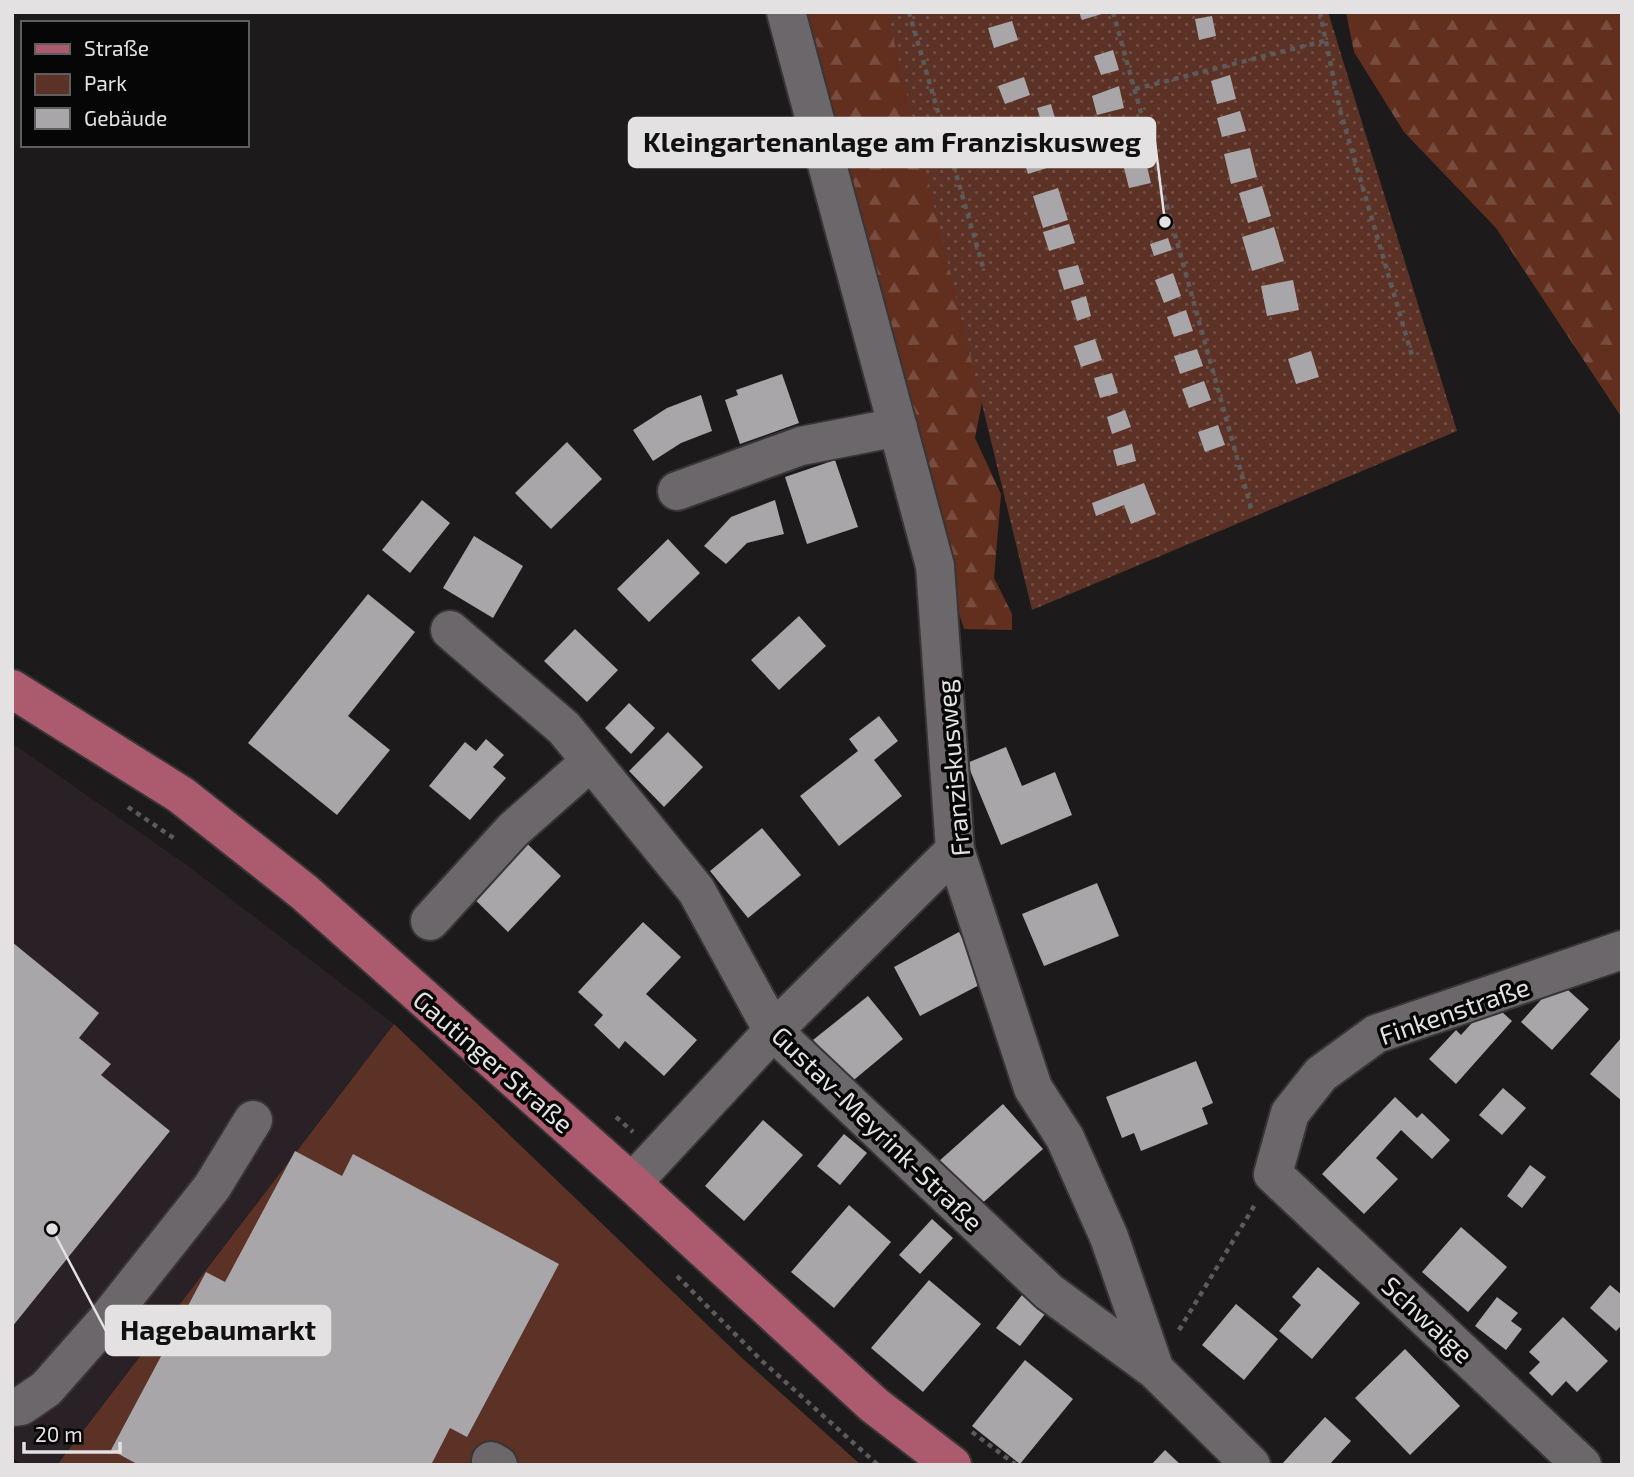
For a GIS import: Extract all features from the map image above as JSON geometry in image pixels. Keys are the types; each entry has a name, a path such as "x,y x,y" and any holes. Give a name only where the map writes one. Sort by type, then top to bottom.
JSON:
{"main road":[{"name":"Gautinger Straße","path":"12,689 181,795 304,892 632,1182 874,1405 952,1465"}],"street":[{"name":"Franziskusweg","path":"786,12 935,566 955,850 1033,1088 1065,1138 1109,1237 1155,1370 1251,1465"},
{"path":"677,491 801,446 898,427"},
{"name":"Gustav-Meyrink-Straße","path":"450,630 564,728 696,890 773,1031 1049,1292 1155,1370"},
{"path":"430,921 513,830 591,761"},
{"path":"632,1182 773,1031 955,850"},
{"name":"Finkenstraße","path":"1273,1174 1290,1113 1321,1074 1376,1034 1622,950"},
{"path":"12,1407 21,1406 46,1389 105,1322 212,1187 253,1121"},
{"name":"Schwaige","path":"1273,1174 1582,1465"}],"path":[{"path":"909,12 984,267"},
{"path":"1113,12 1251,508"},
{"path":"1320,12 1328,40 1340,110 1413,359"},
{"path":"1135,89 1328,40"},
{"path":"116,799 185,846"},
{"path":"1155,1370 1273,1174"},
{"path":"674,1273 761,1360 878,1465"}],"shaded area":[{"path":"12,743 188,866 394,1024 57,1465 24,1465 12,1458"}],"green space":[{"path":"789,12 894,12 984,392 975,438 1001,494 994,578 1012,614 1012,630 964,629 915,475"},
{"path":"887,12 1328,12 1457,431 1032,610"},
{"path":"1346,12 1622,12 1622,418 1496,228 1404,132 1354,52"},
{"path":"394,1024 743,1359 861,1465 57,1465"}],"building":[{"path":"1079,12 1105,12 1105,13 1082,20"},
{"path":"1212,16 1216,36 1199,40 1195,19"},
{"path":"1012,21 1018,40 994,48 988,28"},
{"path":"1113,50 1119,70 1101,75 1094,56"},
{"path":"1230,75 1236,99 1217,104 1211,81"},
{"path":"1024,77 1030,95 1005,104 998,86"},
{"path":"1119,86 1124,108 1097,115 1092,96"},
{"path":"1051,104 1056,122 1043,126 1037,108"},
{"path":"1240,111 1246,131 1222,137 1217,118"},
{"path":"1043,145 1050,167 1028,174 1021,152"},
{"path":"1250,148 1257,177 1231,184 1224,154"},
{"path":"1146,162 1151,183 1129,188 1124,168"},
{"path":"1262,186 1271,216 1248,223 1239,193"},
{"path":"1058,188 1068,220 1043,228 1033,196"},
{"path":"1069,224 1075,243 1049,251 1043,232"},
{"path":"1274,227 1284,261 1252,271 1242,237"},
{"path":"1168,238 1172,250 1154,256 1150,244"},
{"path":"1078,265 1084,284 1064,290 1058,270"},
{"path":"1173,273 1181,296 1164,303 1155,280"},
{"path":"1293,280 1299,310 1267,316 1261,286"},
{"path":"1086,296 1091,316 1077,321 1071,301"},
{"path":"1186,310 1193,331 1174,337 1167,317"},
{"path":"1095,339 1102,360 1081,367 1074,346"},
{"path":"1197,349 1203,366 1180,374 1174,356"},
{"path":"1311,351 1319,377 1296,384 1288,359"},
{"path":"1112,373 1118,393 1100,398 1094,378"},
{"path":"782,374 799,423 740,444 725,400 738,395 736,390"},
{"path":"1204,381 1211,400 1189,408 1182,389"},
{"path":"701,395 712,431 681,443 653,461 633,430 667,408"},
{"path":"1125,410 1131,427 1112,434 1107,417"},
{"path":"1218,425 1225,445 1205,452 1198,432"},
{"path":"567,442 602,479 551,529 515,493"},
{"path":"1132,444 1136,461 1117,466 1113,450"},
{"path":"835,460 858,527 807,544 785,477"},
{"path":"1144,483 1156,514 1131,524 1124,505 1096,516 1092,503"},
{"path":"422,500 450,523 410,573 382,550"},
{"path":"775,500 784,534 747,543 726,564 704,546 731,517"},
{"path":"474,536 523,566 493,618 443,588"},
{"path":"668,539 700,573 649,622 617,589"},
{"path":"368,594 415,632 348,716 390,750 337,815 248,743"},
{"path":"799,616 826,646 779,690 751,660"},
{"path":"575,629 618,670 587,702 544,661"},
{"path":"629,703 655,728 631,754 605,728"},
{"path":"879,716 898,741 874,760 902,796 839,846 800,796 858,751 849,739"},
{"path":"668,732 703,767 664,807 629,771"},
{"path":"486,739 504,755 493,767 506,778 470,820 429,786 465,742 476,751"},
{"path":"1006,747 1022,786 1055,772 1072,815 1001,845 967,763"},
{"path":"762,828 801,875 748,918 710,871"},
{"path":"517,834 561,876 508,932 464,889"},
{"path":"1097,883 1119,936 1044,966 1022,914"},
{"path":"643,922 681,957 646,994 697,1040 664,1076 625,1041 619,1049 594,1025 603,1015 578,992"},
{"path":"959,932 985,982 920,1016 894,967"},
{"path":"12,942 99,1013 79,1038 111,1064 101,1075 170,1131 12,1327"},
{"path":"1558,981 1589,1009 1552,1050 1521,1022"},
{"path":"868,996 903,1039 849,1084 813,1040"},
{"path":"1491,1002 1512,1021 1456,1084 1429,1059 1456,1030 1461,1035"},
{"path":"1622,1037 1622,1101 1590,1074"},
{"path":"1196,1061 1213,1103 1202,1108 1208,1124 1141,1151 1134,1133 1122,1138 1106,1097"},
{"path":"1503,1088 1526,1108 1502,1135 1479,1115"},
{"path":"1395,1097 1417,1118 1422,1113 1450,1140 1432,1159 1401,1130 1376,1158 1398,1179 1364,1214 1322,1174"},
{"path":"1003,1104 1043,1149 978,1207 938,1162"},
{"path":"763,1120 803,1155 744,1221 705,1186"},
{"path":"844,1134 867,1153 840,1185 817,1166"},
{"path":"295,1151 342,1176 353,1154 559,1264 467,1437 450,1428 431,1465 139,1465 111,1450 206,1272 225,1282"},
{"path":"1530,1165 1546,1177 1522,1208 1507,1196"},
{"path":"849,1205 891,1242 834,1308 791,1272"},
{"path":"932,1219 953,1238 920,1274 899,1255"},
{"path":"1461,1227 1507,1267 1468,1312 1422,1272"},
{"path":"1318,1267 1360,1303 1312,1359 1279,1331 1301,1305 1292,1297"},
{"path":"929,1280 981,1324 923,1392 871,1348"},
{"path":"1610,1285 1622,1295 1622,1325 1616,1331 1590,1308"},
{"path":"1022,1295 1045,1314 1020,1346 996,1328"},
{"path":"1497,1297 1518,1313 1511,1321 1522,1329 1506,1350 1475,1326"},
{"path":"1236,1304 1278,1339 1244,1380 1202,1345"},
{"path":"1563,1317 1608,1361 1577,1392 1566,1381 1552,1396 1529,1373 1540,1362 1529,1352"},
{"path":"1405,1349 1460,1406 1410,1455 1355,1398"},
{"path":"1025,1360 1073,1399 1020,1464 972,1426"},
{"path":"1325,1417 1351,1441 1329,1465 1281,1465"},
{"path":"1165,1450 1181,1465 1151,1465"}],"place":[{"name":"Kleingartenanlage am Franziskusweg","path":"1165,222"},
{"name":"Hagebaumarkt","path":"52,1229"}]}
